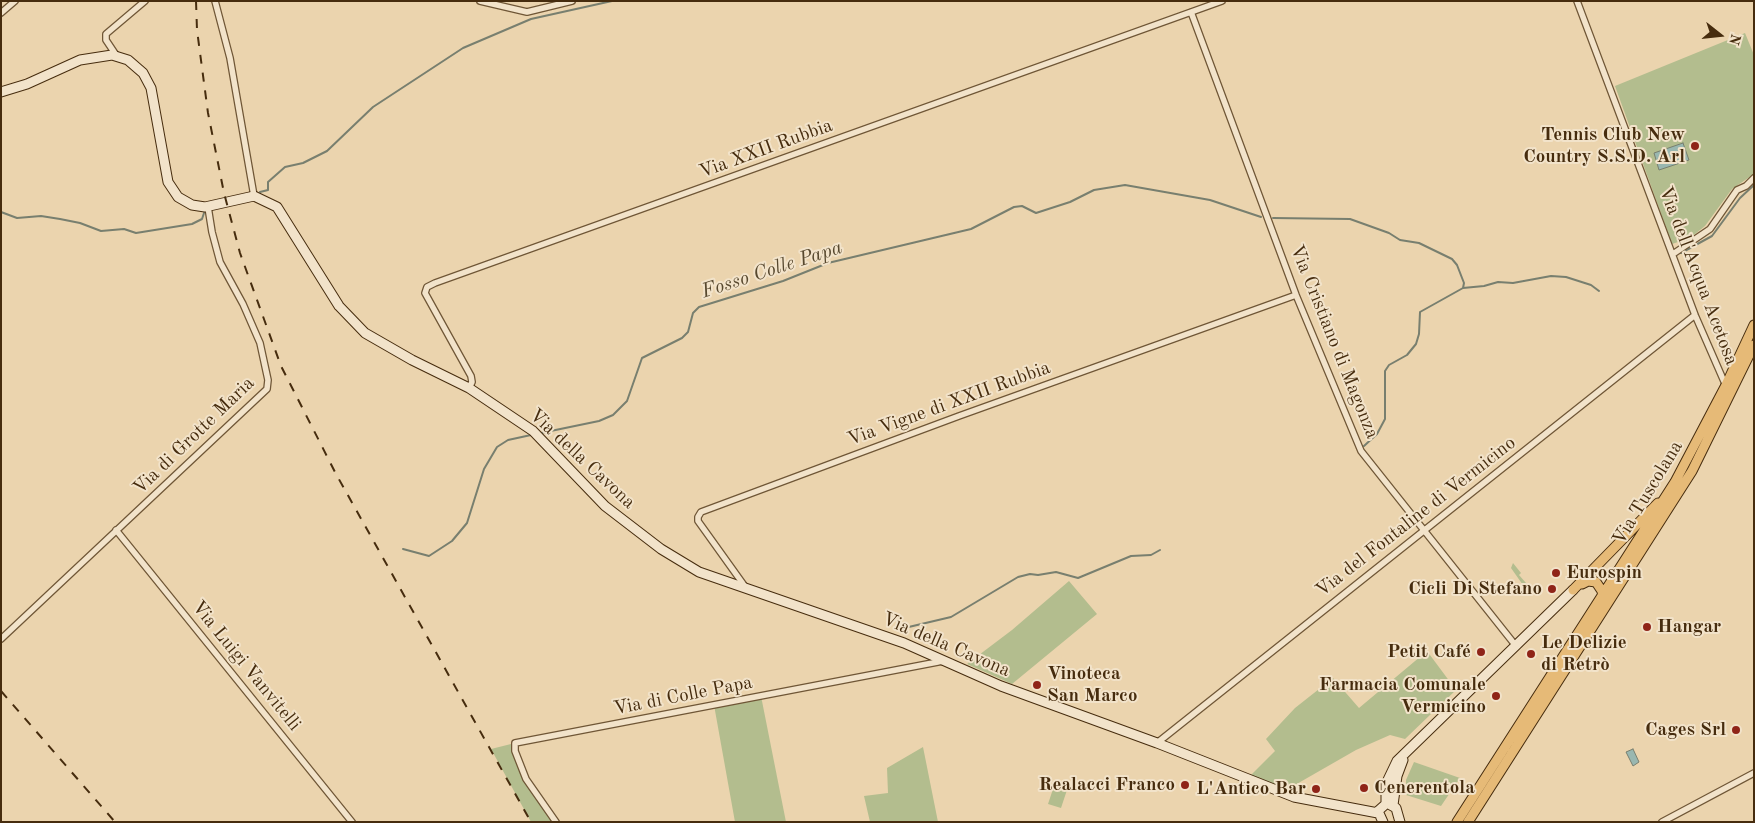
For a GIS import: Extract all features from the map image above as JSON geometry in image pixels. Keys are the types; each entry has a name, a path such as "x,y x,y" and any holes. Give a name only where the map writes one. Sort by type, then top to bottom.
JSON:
{"main road":[{"path":"1,92 27,84 74,61 116,55 125,58 143,73 150,85 155,101 165,167 173,192 189,204 208,207 254,196"},
{"name":"Via della Cavona","path":"254,196 277,206 339,306 365,333 399,353 469,388 536,434 604,506 661,549 699,572 904,643 1000,686 1157,743 1294,797 1381,818"},
{"name":"Via Tuscolana","path":"1746,359 1754,325"},
{"name":"Via Tuscolana","path":"1457,822 1669,493 1754,345"},
{"name":"Via Tuscolana","path":"1468,822 1692,471 1729,387"},
{"path":"1400,822 1390,804 1388,776 1397,761 1573,590 1669,493"},
{"path":"1573,590 1586,581 1592,581 1601,587 1603,598"},
{"path":"1381,818 1379,809 1390,804"}],"street":[{"path":"1,13 16,1"},
{"path":"116,55 106,40 106,34 145,1"},
{"path":"480,1 527,12 572,1"},
{"name":"Via XXII Rubbia","path":"469,388 472,382 471,376 425,293 427,287 1222,1"},
{"name":"Via dell'Acqua Acetosa","path":"1577,1 1696,315 1729,387"},
{"path":"218,2 230,58 254,196"},
{"name":"Via Cristiano di Magonza","path":"1191,12 1296,295 1361,451 1516,646"},
{"path":"1673,254 1710,229 1737,190 1746,186 1754,178"},
{"name":"Via di Grotte Maria","path":"1,639 260,398 268,388 268,380 257,335 217,255 208,207"},
{"name":"Via Vigne di XXII Rubbia","path":"747,589 698,521 698,515 701,512 958,416 1296,295"},
{"name":"Via del Fontaline di Vermicino","path":"1157,743 1696,315"},
{"name":"Via Luigi Vanvitelli","path":"116,530 352,822"},
{"name":"Via di Colle Papa","path":"556,822 526,779 515,751 516,743 944,661"},
{"path":"1662,822 1754,773"}],"green space":[{"name":"Tennis Club New Country S.S.D. Arl","path":"1745,33 1754,55 1754,174 1732,189 1705,226 1690,238 1672,244 1615,86"},
{"path":"1513,563 1521,573 1519,575 1533,591 1530,595 1511,568"},
{"path":"1069,581 1097,614 1012,684 967,664 1012,630"},
{"path":"1427,651 1456,690 1405,739 1390,735 1356,750 1288,789 1251,775 1275,751 1266,739 1295,708 1333,678 1359,708"},
{"path":"761,696 786,822 735,822 714,705"},
{"path":"515,743 526,779 556,822 531,822 491,749"},
{"path":"923,747 938,822 870,822 864,796 888,793 887,768"},
{"path":"1414,762 1460,778 1441,806 1406,795 1406,780"},
{"path":"1055,783 1068,787 1061,808 1048,804"}],"water":[{"path":"1683,143 1689,160 1659,170 1654,153"},
{"path":"1633,749 1639,762 1633,766 1626,752"}],"waterway":[{"path":"260,192 268,190 268,182 285,167 303,163 327,151 373,107 463,48 531,19 612,1"},
{"name":"Fosso Colle Papa","path":"541,433 599,421 613,415 627,401 642,358 682,338 688,332 693,313 699,307 783,281 828,263 971,229 1014,207 1022,206 1036,213 1070,202 1094,190 1125,185 1210,200 1261,217"},
{"path":"1681,253 1712,236 1740,198 1754,185"},
{"path":"1,212 17,218 41,216 80,223 101,231 124,229 136,233 192,224 202,219 204,213"},
{"name":"Fosso Colle Papa","path":"1273,218 1350,219 1389,233 1400,240 1419,243 1452,259 1457,265 1464,283 1463,288"},
{"path":"1364,446 1377,434 1385,419 1385,371 1389,365 1407,355 1416,344 1419,334 1420,312 1463,288 1484,286 1498,282 1513,283 1551,276 1566,277 1591,285 1599,291"},
{"name":"Fosso Colle Papa","path":"403,549 429,556 452,541 467,523 484,469 497,447 508,440 531,435"},
{"path":"896,630 951,617 1018,577 1056,572 1078,578 1131,556 1151,555 1160,550"}],"railway":[{"path":"196,1 197,30 208,113 224,193 240,253 281,366 336,474 531,822"},
{"path":"1,691 115,822"}],"place":[{"name":"Tennis Club New Country S.S.D. Arl","path":"1695,146"},
{"name":"Eurospin","path":"1556,573"},
{"name":"Cicli Di Stefano","path":"1552,589"},
{"name":"Hangar","path":"1647,627"},
{"name":"Petit Café","path":"1481,652"},
{"name":"Le Delizie di Retrò","path":"1531,654"},
{"name":"Vinoteca San Marco","path":"1037,685"},
{"name":"Farmacia Comunale Vermicino","path":"1496,696"},
{"name":"Cages Srl","path":"1736,730"},
{"name":"Realacci Franco","path":"1185,785"},
{"name":"Cenerentola","path":"1364,788"},
{"name":"L'Antico Bar","path":"1316,789"}]}
